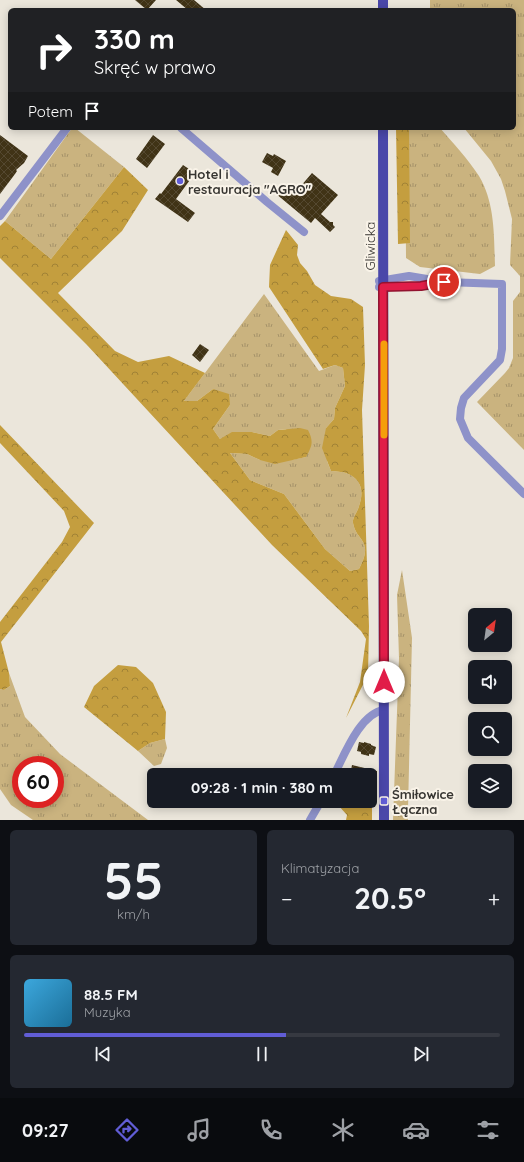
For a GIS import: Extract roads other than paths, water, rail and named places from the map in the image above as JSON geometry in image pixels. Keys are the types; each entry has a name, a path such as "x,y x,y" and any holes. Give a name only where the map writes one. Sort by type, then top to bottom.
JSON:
{"main road":[{"name":"Gliwicka","path":"383,130 381,284 384,820"}],"street":[{"path":"0,216 65,130"},
{"path":"183,130 304,232"},
{"path":"381,284 410,276 444,282 502,284 502,349 500,360 464,398 460,419 468,438 524,494"},
{"path":"338,768 362,724 376,712 384,710"},
{"path":"310,820 317,808"}],"place":[{"name":"Hotel i restauracja \"AGRO\"","path":"180,181"},
{"name":"Śmiłowice Łączna","path":"384,801"}]}
